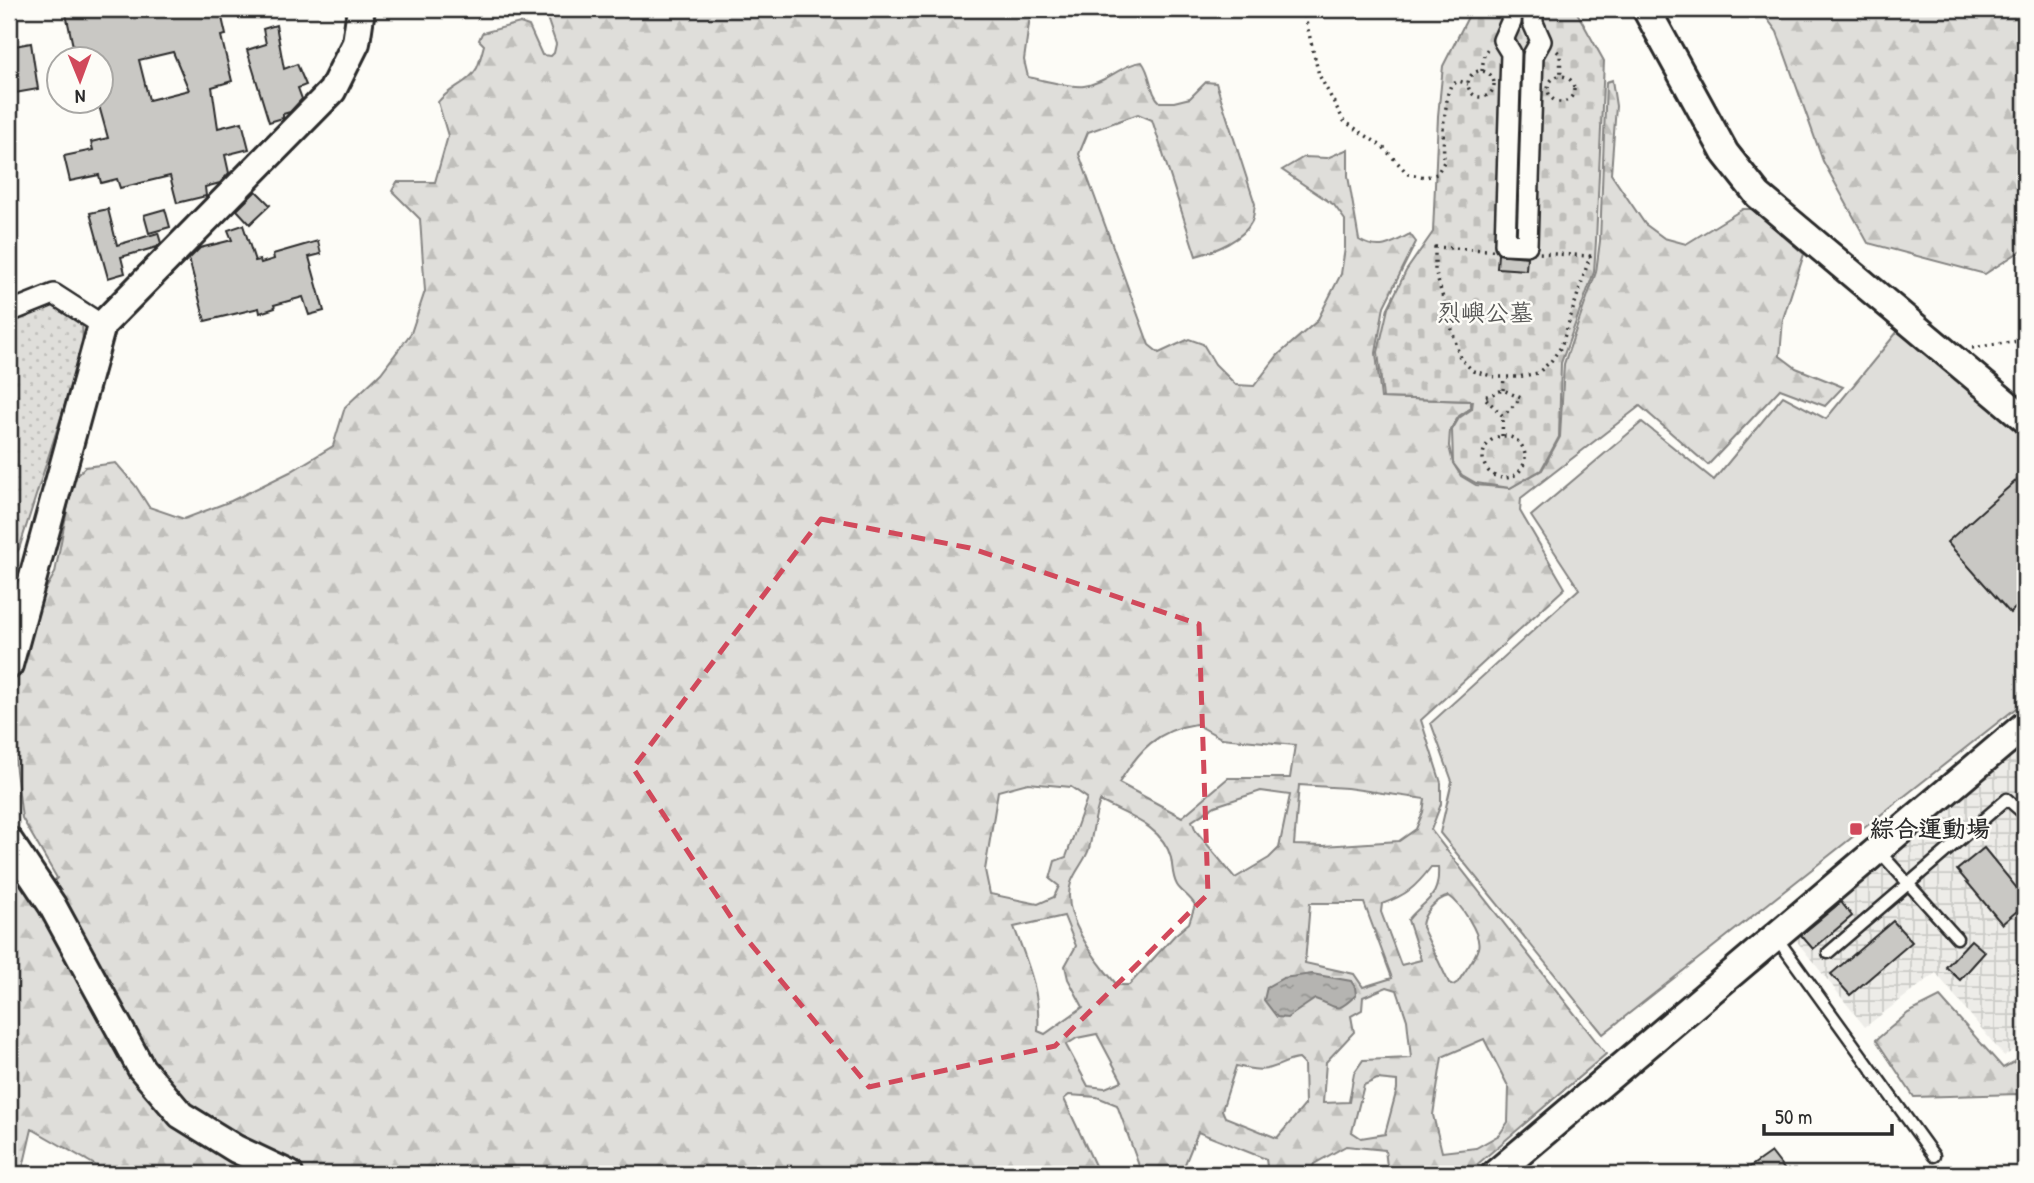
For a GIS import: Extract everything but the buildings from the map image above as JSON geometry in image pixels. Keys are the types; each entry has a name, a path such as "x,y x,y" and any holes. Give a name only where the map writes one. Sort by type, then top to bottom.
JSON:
{"street":[{"path":"9,665 102,325 332,91 356,43 361,9"},
{"path":"1512,9 1511,22 1503,40 1511,53 1506,244 1527,245 1533,55 1541,41 1533,23 1534,9"},
{"path":"1646,9 1725,153 1758,195 2025,419"},
{"path":"9,313 54,295 102,325"},
{"path":"1495,1174 2025,725"},
{"path":"9,841 19,869 52,905 141,1068 181,1115 236,1149 289,1174"}],"lane":[{"path":"1828,953 2007,799 2025,815"},
{"path":"1878,850 1957,938"},
{"path":"1775,937 1934,1156"}],"path":[{"path":"1303,9 1319,75 1344,121 1383,147 1408,174 1426,177 1437,174 1444,162 1443,127 1448,93 1451,85 1459,82 1468,84"},
{"path":"1482,71 1490,74 1494,86 1490,94 1482,97 1471,92 1468,84 1471,76 1482,71"},
{"path":"1561,75 1573,81 1575,89 1572,97 1560,102 1552,98 1548,90 1553,78 1561,75"},
{"path":"1435,247 1590,256 1561,346 1552,361 1538,373 1504,377 1473,371 1460,358 1435,270 1435,247"},
{"path":"1945,352 2025,340"},
{"path":"1503,390 1504,377"},
{"path":"1502,436 1503,416 1521,398 1503,390 1484,397 1503,416"},
{"path":"1502,436 1514,439 1525,454 1523,466 1514,475 1501,478 1489,472 1483,460 1486,447 1495,438 1502,436"}],"highlighted area":[{"path":"821,519 970,548 1199,624 1208,894 1055,1046 869,1087 740,931 633,768"}],"shaded area":[{"path":"2025,739 2025,1044 2004,1056 1936,973 1865,1027 1791,934"}],"green space":[{"path":"544,9 1031,9 1024,60 1028,77 1064,85 1084,86 1142,62 1160,102 1190,98 1206,82 1216,83 1255,204 1253,219 1248,228 1228,244 1196,256 1152,120 1138,114 1088,132 1079,154 1149,345 1159,353 1189,339 1203,344 1215,364 1236,385 1254,386 1278,355 1317,321 1341,274 1345,248 1345,220 1334,205 1282,170 1304,157 1327,158 1348,149 1348,176 1359,240 1379,246 1410,234 1416,242 1384,306 1376,353 1381,398 1471,401 1471,408 1459,416 1450,430 1449,446 1453,463 1461,476 1476,485 1510,488 1542,470 1560,437 1564,364 1596,272 1600,241 1606,82 1612,80 1616,106 1611,174 1645,224 1664,238 1686,244 1743,209 1752,209 1804,254 1783,319 1780,356 1796,368 1843,387 1825,406 1780,389 1708,465 1640,406 1521,498 1520,511 1565,588 1421,720 1441,783 1441,804 1431,830 1606,1054 1466,1174 1388,1174 1385,1150 1346,1146 1314,1164 1309,1174 1268,1174 1266,1159 1198,1132 1181,1174 1142,1174 1117,1105 1097,1097 1069,1095 1064,1099 1099,1174 111,1174 32,1129 22,1172 9,1169 9,870 18,873 38,896 57,878 22,818 15,763 18,661 39,601 55,573 73,479 85,467 116,463 149,507 184,519 231,501 290,472 333,446 345,407 381,373 411,333 425,291 420,219 392,191 397,182 435,182 448,136 438,102 474,73 484,45 479,40 482,33 520,23 529,26 542,55 551,56 556,44","holes":["1196,724 1221,738 1295,745 1290,778 1228,778 1182,817 1119,783 1142,751 1170,731","1028,783 1071,787 1087,798 1066,857 1055,861 1050,879 1059,886 1054,897 1038,904 990,894 985,870 998,791","1299,785 1347,788 1425,799 1416,829 1399,841 1323,846 1294,845","1261,791 1290,795 1279,848 1269,858 1235,878 1196,831 1192,821 1215,806","1100,801 1152,830 1167,847 1177,885 1195,905 1189,923 1129,985 1117,985 1100,964 1082,938 1071,910 1071,883 1089,849","1431,867 1438,867 1434,893 1408,920 1421,960 1401,965 1381,912 1382,904 1415,886","1449,896 1464,912 1477,935 1478,948 1472,961 1453,985 1449,983 1422,927 1424,917 1435,904","1310,903 1364,903 1392,978 1363,987 1354,974 1305,963","1064,916 1076,946 1065,966 1068,979 1083,1007 1045,1034 1038,1031 1035,990 1014,927","1387,987 1397,990 1407,1020 1411,1058 1363,1060 1354,1073 1349,1102 1323,1103 1326,1062 1354,1032 1351,1016 1362,1010 1363,997","1097,1034 1122,1081 1105,1088 1088,1086 1066,1045 1077,1038","1484,1039 1509,1088 1508,1122 1499,1135 1476,1148 1442,1152 1433,1115 1442,1057","1299,1059 1304,1064 1305,1105 1277,1138 1225,1117 1222,1110 1236,1066 1262,1070","1377,1079 1397,1081 1385,1134 1361,1138 1352,1132 1364,1085"]},
{"name":"烈嶼公墓","path":"1472,9 1575,9 1604,61 1594,272 1561,363 1559,437 1541,470 1510,488 1476,483 1462,475 1453,463 1452,430 1459,418 1472,409 1473,401 1383,398 1378,352 1388,308 1406,271 1433,232 1443,66"},
{"path":"1760,9 2025,9 2025,248 1985,274 1868,243 1823,161 1777,32"},
{"path":"61,300 82,318 83,348 19,549 9,562 9,311"},
{"path":"1902,326 2025,436 2025,701 1603,1034 1440,833 1452,781 1431,723 1579,589 1531,516 1642,422 1714,480 1783,396 1826,419"},
{"path":"1940,997 2003,1068 2025,1056 2025,1098 2019,1094 1914,1097 1876,1040 1908,1013"}],"water":[{"path":"1312,974 1351,981 1356,995 1336,1008 1315,999 1287,1018 1277,1017 1264,1000 1267,987 1283,978"}],"place":[{"name":"綜合運動場","path":"1856,829"}]}
